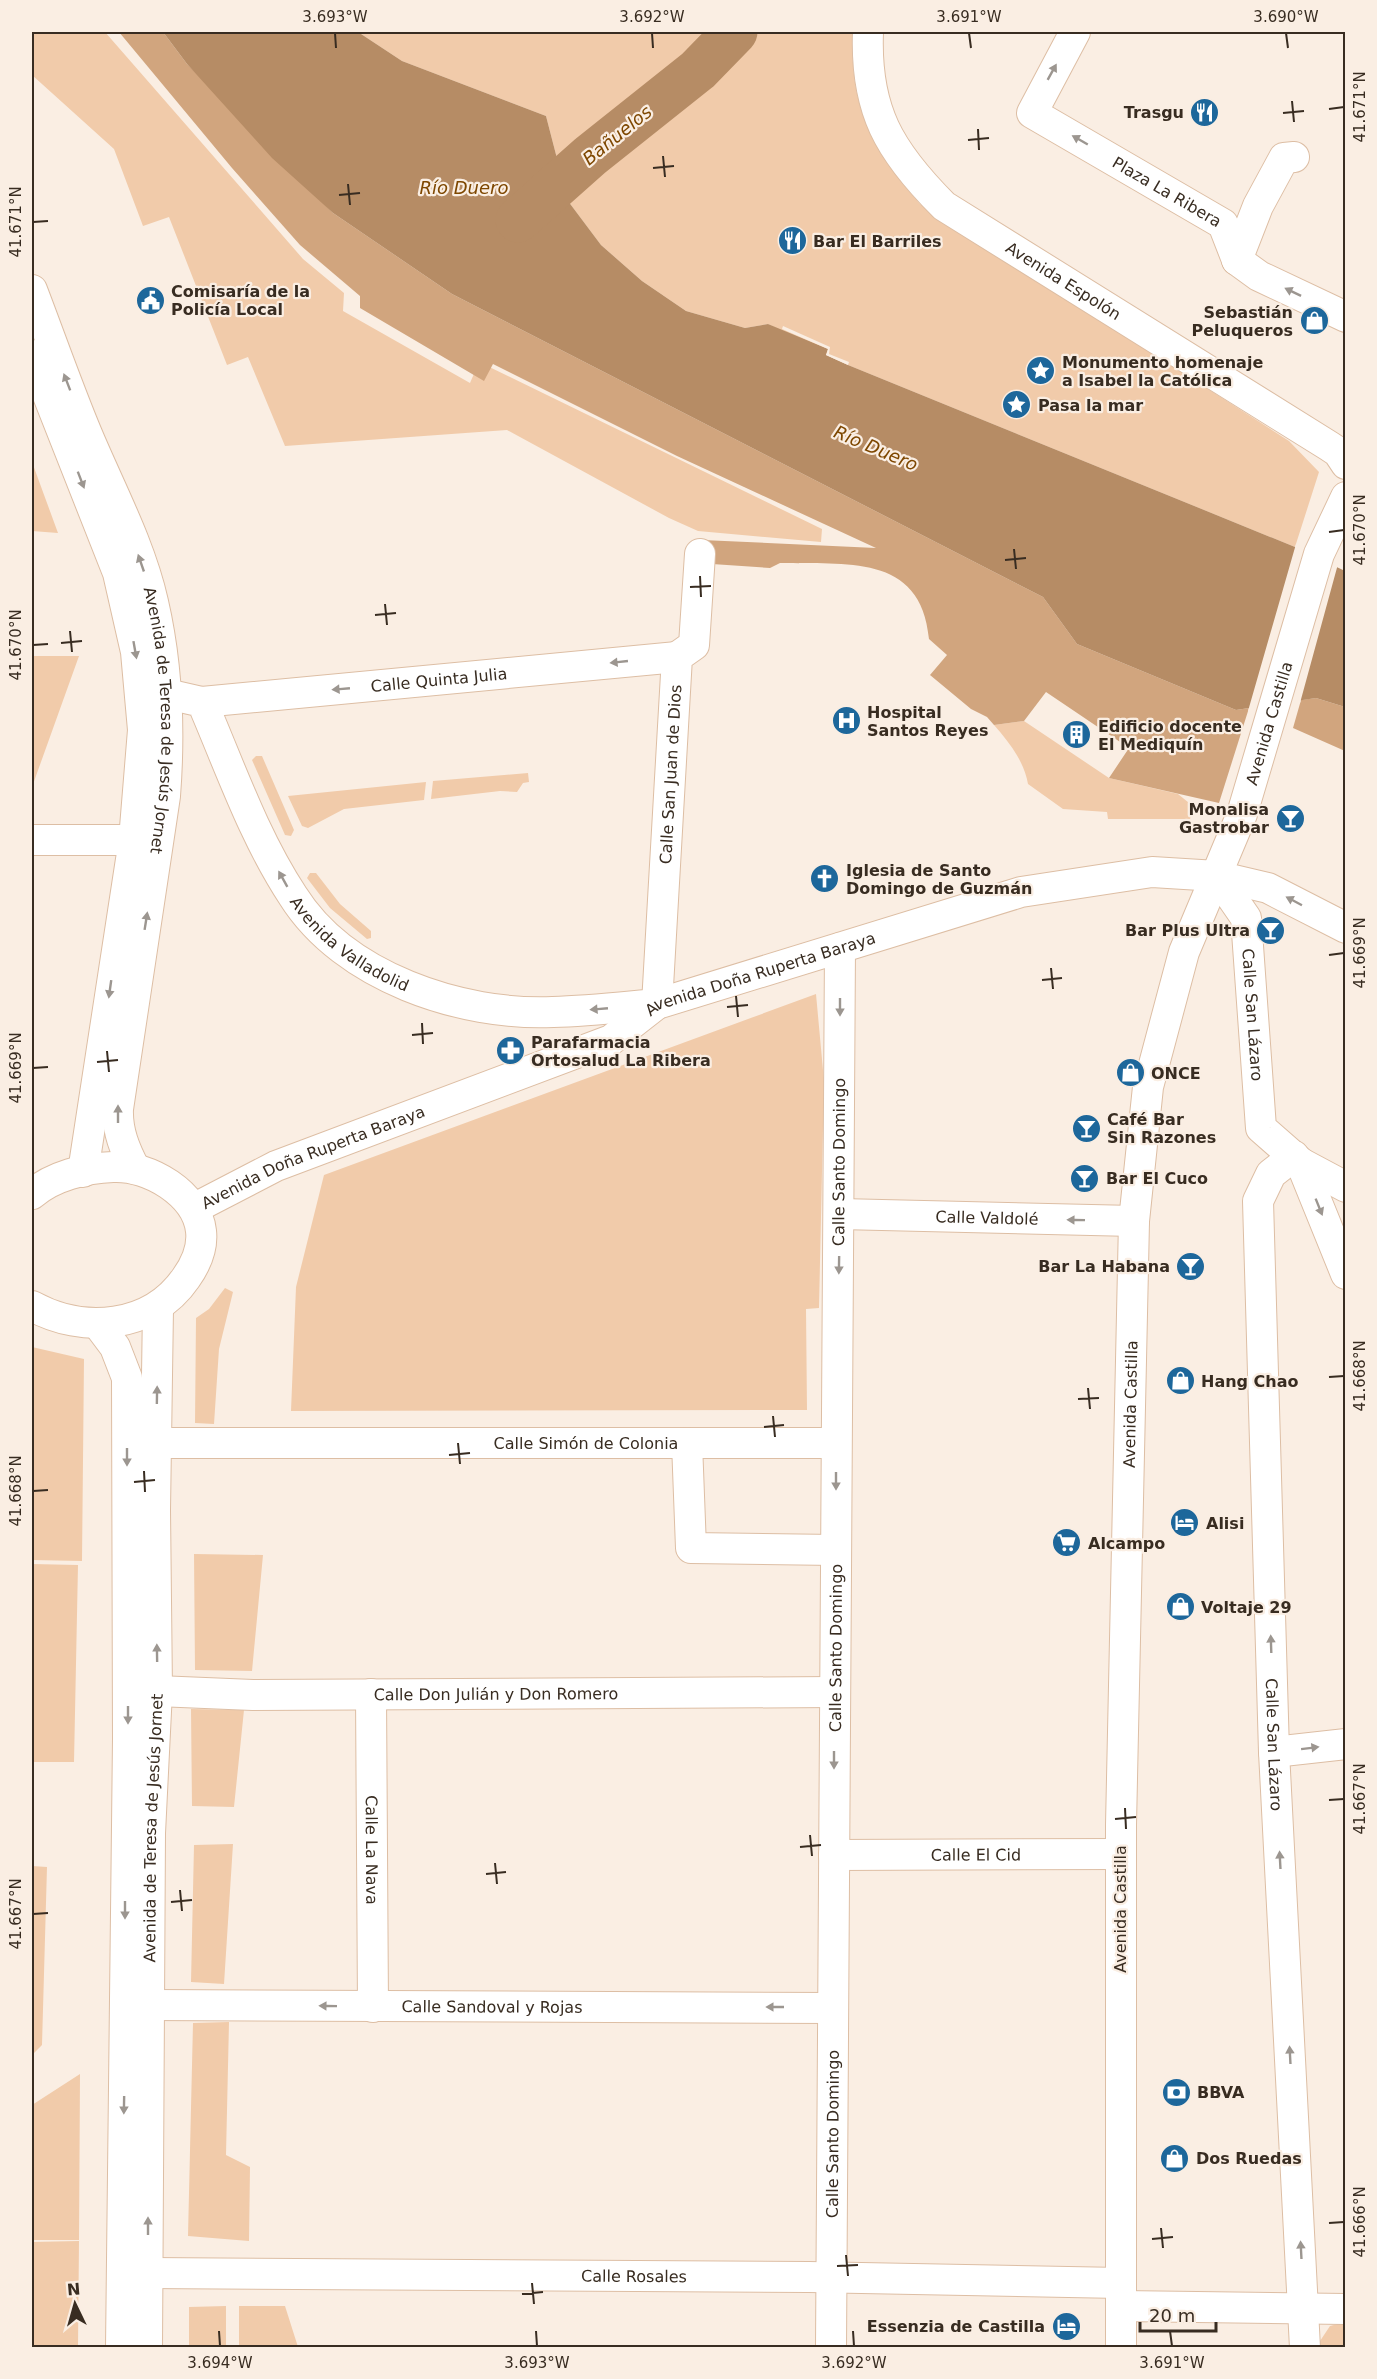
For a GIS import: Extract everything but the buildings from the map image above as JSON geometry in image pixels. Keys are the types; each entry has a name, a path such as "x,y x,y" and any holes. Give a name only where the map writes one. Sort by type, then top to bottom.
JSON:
{"street":[{"name":"Avenida Espolón","path":"868,32 868,74 878,116 912,171 944,206 1329,446 1338,452 1346,464"},
{"name":"Plaza La Ribera","path":"1075,32 1032,113 1223,224 1237,261"},
{"path":"1294,157 1284,158 1258,206 1237,261 1259,276 1346,317"},
{"name":"Avenida de Teresa de Jesús Jornet","path":"32,290 86,431 140,558 158,623 167,694 169,746 165,796 118,1109 118,1122 126,1150 135,1169"},
{"name":"Avenida de Teresa de Jesús Jornet","path":"32,355 118,573 128,607 138,672 143,730 134,840 124,893 83,1172"},
{"name":"Avenida Castilla","path":"1121,2348 1120,1854 1134,1221 1148,1087 1184,952 1244,809 1319,554 1346,497"},
{"path":"677,657 694,645 700,554"},
{"name":"Calle Quinta Julia","path":"202,702 677,657"},
{"name":"Calle San Juan de Dios","path":"657,1004 677,657"},
{"path":"167,694 202,702"},
{"name":"Avenida Valladolid","path":"202,702 268,852 293,898 338,946 375,971 404,984 478,1007 550,1012 657,1004"},
{"path":"32,840 134,840"},
{"name":"Avenida Doña Ruperta Baraya","path":"195,1208 276,1166 611,1040 657,1004 1021,892 1152,872 1217,876 1268,888 1346,928"},
{"name":"Calle San Lázaro","path":"1217,876 1246,918 1261,1128 1298,1160 1271,1174 1258,1201 1274,1752 1305,2348"},
{"name":"Calle Santo Domingo","path":"831,2348 840,948"},
{"path":"1298,1160 1346,1187"},
{"path":"1298,1160 1346,1274"},
{"path":"32,1194 57,1178 114,1167 135,1169 176,1189 195,1208 201,1232 200,1250 192,1269 180,1287 158,1308 126,1320 97,1323 51,1317 32,1306"},
{"name":"Calle Valdolé","path":"840,1214 1134,1221"},
{"name":"Avenida de Teresa de Jesús Jornet","path":"147,2348 150,1833 157,1692 158,1308"},
{"name":"Avenida de Teresa de Jesús Jornet","path":"97,1323 115,1347 127,1378 128,1739 121,2348"},
{"name":"Calle Simón de Colonia","path":"156,1443 836,1443"},
{"path":"687,1443 691,1548 836,1550"},
{"name":"Calle Don Julián y Don Romero","path":"157,1692 253,1695 835,1692"},
{"name":"Calle La Nava","path":"370,1694 374,2007"},
{"path":"1274,1752 1346,1744"},
{"name":"Calle El Cid","path":"834,1855 1120,1854"},
{"name":"Calle Sandoval y Rojas","path":"150,2005 833,2007"},
{"name":"Calle Rosales","path":"148,2273 832,2277 1346,2309"}],"shaded area":[{"path":"32,32 105,32 303,259 344,293 343,311 470,383 479,362 822,529 821,542 698,531 669,518 507,430 285,446 248,357 227,365 169,217 143,226 114,149 32,75"},
{"path":"119,32 163,32 187,64 333,213 452,294 1043,597 1077,644 1236,710 1249,708 1219,803 1109,778 1129,748 1046,692 1024,721 994,725 987,717 971,709 930,675 947,655 929,639 923,611 911,591 895,577 876,569 829,563 780,563 770,568 712,564 702,540 876,548 677,456 493,364 484,381 360,308 360,296 300,245 232,168"},
{"path":"358,32 853,32 855,83 867,125 889,164 920,204 1289,441 1319,472 1295,547 848,365 768,324 745,328 686,311 642,281 601,245 568,201 546,116 402,61"},
{"path":"32,462 58,533 32,531"},
{"path":"32,656 79,656 32,787"},
{"path":"1316,698 1345,707 1345,751 1293,728 1301,700"},
{"path":"1024,721 1109,778 1178,794 1194,807 1190,819 1108,819 1107,812 1063,809 1028,784 1019,760 994,725"},
{"path":"256,756 262,756 294,830 291,836 285,835 252,760"},
{"path":"528,773 529,782 523,783 517,792 500,791 431,799 433,781"},
{"path":"426,782 424,800 344,809 308,828 302,826 288,796"},
{"path":"310,873 316,873 340,904 371,931 371,938 367,939 330,908 307,878"},
{"path":"816,994 824,1081 819,1308 806,1309 807,1410 291,1411 296,1287 324,1175"},
{"path":"225,1288 233,1292 219,1349 214,1424 195,1423 196,1318 209,1309"},
{"path":"32,1347 84,1359 82,1561 32,1560"},
{"path":"194,1554 263,1555 252,1671 195,1670"},
{"path":"32,1564 78,1565 74,1762 34,1762 33,1776"},
{"path":"191,1709 244,1710 234,1807 192,1806"},
{"path":"233,1844 224,1984 191,1982 194,1845"},
{"path":"32,1866 47,1867 42,2045 32,2055"},
{"path":"229,2022 226,2155 250,2167 249,2241 188,2236 193,2023"},
{"path":"80,2074 79,2240 32,2240 32,2105"},
{"path":"79,2241 78,2347 32,2347 32,2242"},
{"path":"226,2306 226,2347 189,2347 189,2307"},
{"path":"239,2306 285,2306 298,2347 239,2347"},
{"path":"1345,2322 1345,2347 1320,2347 1320,2341 1330,2326"}],"water":[{"name":"Río Duero","path":"163,32 358,32 402,61 546,116 568,201 601,245 642,281 686,311 745,328 768,324 828,349 826,355 848,365 1295,547 1345,571 1345,707 1316,698 1236,710 1077,644 1043,597 452,294 333,213 272,158 187,64"}],"pier":[{"path":"783,326 830,347 829,354 849,362 848,365 826,355 828,349 782,329"},
{"path":"1296,544 1338,564 1300,703 1248,711"}],"waterway":[{"name":"Bañuelos","path":"518,220 590,156 698,70 735,32"}],"place":[{"name":"Trasgu","path":"1205,112"},
{"name":"Bar El Barriles","path":"792,241"},
{"name":"Comisaría de la Policía Local","path":"150,300"},
{"name":"Sebastián Peluqueros","path":"1314,321"},
{"name":"Monumento homenaje a Isabel la Católica","path":"1041,371"},
{"name":"Pasa la mar","path":"1017,405"},
{"name":"Hospital Santos Reyes","path":"846,721"},
{"name":"Edificio docente El Mediquín","path":"1077,735"},
{"name":"Monalisa Gastrobar","path":"1290,818"},
{"name":"Iglesia de Santo Domingo de Guzmán","path":"825,879"},
{"name":"Bar Plus Ultra","path":"1271,930"},
{"name":"Parafarmacia Ortosalud La Ribera","path":"510,1051"},
{"name":"ONCE","path":"1130,1073"},
{"name":"Café Bar Sin Razones","path":"1086,1128"},
{"name":"Bar El Cuco","path":"1085,1178"},
{"name":"Bar La Habana","path":"1191,1266"},
{"name":"Hang Chao","path":"1180,1381"},
{"name":"Alisi","path":"1185,1523"},
{"name":"Alcampo","path":"1067,1543"},
{"name":"Voltaje 29","path":"1180,1607"},
{"name":"BBVA","path":"1176,2092"},
{"name":"Dos Ruedas","path":"1175,2158"},
{"name":"Essenzia de Castilla","path":"1066,2326"}]}
